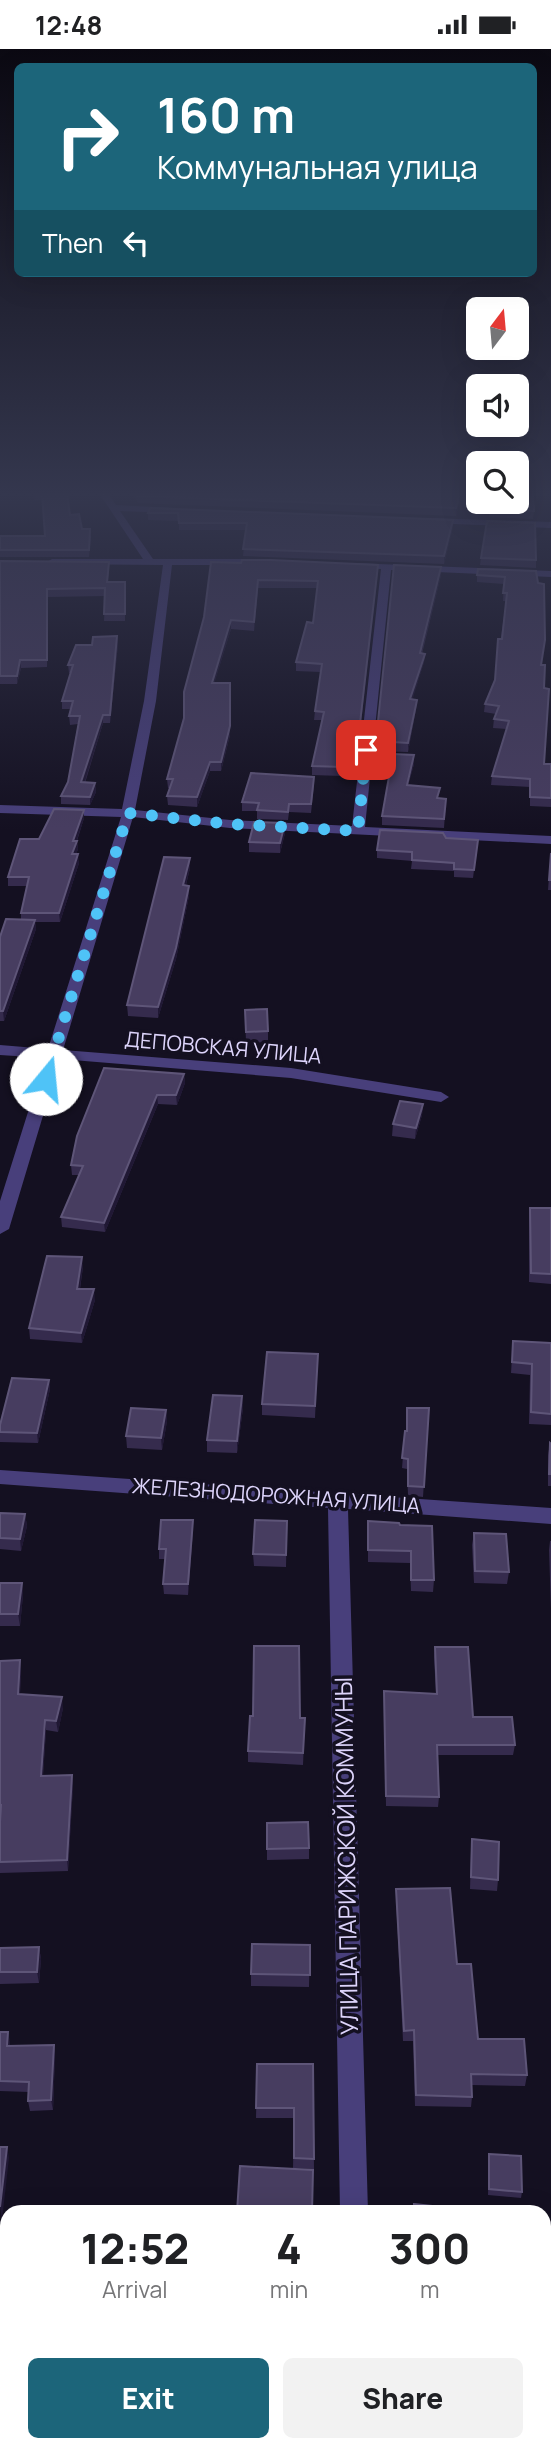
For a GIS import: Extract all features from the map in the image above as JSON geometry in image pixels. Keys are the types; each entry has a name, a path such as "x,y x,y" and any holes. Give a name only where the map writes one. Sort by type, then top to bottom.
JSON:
{"street":[{"path":"0,1230 128,813 150,701 162,605"},
{"path":"358,831 382,605"},
{"path":"0,809 128,813 230,824 551,840"},
{"name":"ДЕПОВСКАЯ УЛИЦА","path":"0,1050 291,1073 441,1097"},
{"name":"ЖЕЛЕЗНОДОРОЖНАЯ УЛИЦА","path":"0,1477 551,1516"},
{"name":"УЛИЦА ПАРИЖСКОЙ КОММУНЫ","path":"338,1501 354,2205"}],"building":[{"path":"0,605 47,605 47,660 20,660 17,676 0,676"},
{"path":"104,605 125,605 125,614 104,614"},
{"path":"206,605 256,605 254,622 231,620 212,683 230,683 230,726 221,762 210,762 197,797 167,796 173,779 167,779 184,718 184,692"},
{"path":"315,605 373,605 358,741 346,740 343,767 312,766 324,712 315,711 322,664 296,662 307,622 313,623"},
{"path":"390,605 432,605 420,653 425,654 410,699 417,700 408,743 376,741"},
{"path":"506,605 544,605 545,640 541,665 545,665 544,688 549,689 544,764 551,764 551,798 530,797 530,779 492,776 509,721 494,719 499,706 485,704 495,680 498,639 502,639"},
{"path":"117,636 110,715 103,715 81,782 95,783 90,797 61,796 68,782 80,716 69,716 73,701 62,701 73,665 68,665 76,645 92,645 93,637"},
{"path":"393,754 414,755 407,785 440,788 437,798 446,799 444,819 382,816"},
{"path":"251,773 314,777 311,804 289,804 288,812 257,810 259,803 242,802"},
{"path":"54,809 84,810 73,841 77,841 72,854 78,854 59,913 21,913 29,877 8,877 20,839 39,839"},
{"path":"254,822 285,823 280,843 249,842"},
{"path":"380,830 443,833 446,838 478,840 474,870 454,869 454,863 412,860 412,852 377,850"},
{"path":"164,857 190,858 183,885 189,886 176,948 158,1007 127,1005"},
{"path":"6,919 35,920 3,1011 0,1011 0,937"},
{"path":"267,1009 268,1031 246,1032 245,1010"},
{"path":"104,1068 184,1074 176,1095 157,1095 104,1223 61,1217 83,1166 71,1165 77,1136"},
{"path":"400,1101 423,1104 416,1128 393,1124"},
{"path":"530,1208 551,1208 551,1274 531,1273"},
{"path":"47,1256 82,1257 77,1289 94,1289 81,1333 29,1328"},
{"path":"513,1341 551,1343 551,1414 531,1412 532,1364 512,1362"},
{"path":"267,1352 318,1354 315,1406 262,1404"},
{"path":"12,1378 49,1380 37,1433 0,1432"},
{"path":"213,1395 242,1396 237,1441 207,1440"},
{"path":"131,1408 166,1410 161,1438 126,1436"},
{"path":"407,1408 429,1408 424,1487 408,1486 408,1459 402,1458 407,1431"},
{"path":"550,1443 551,1474 549,1474"},
{"path":"0,1513 25,1514 20,1539 0,1538"},
{"path":"161,1520 193,1520 188,1584 163,1584 166,1549 159,1549"},
{"path":"255,1520 287,1521 286,1555 253,1554"},
{"path":"368,1521 432,1526 434,1580 411,1580 411,1551 368,1550"},
{"path":"474,1533 506,1534 509,1572 475,1571"},
{"path":"0,1583 22,1583 18,1614 0,1614"},
{"path":"254,1646 299,1646 300,1718 305,1718 303,1753 248,1751 250,1716 253,1716"},
{"path":"435,1647 468,1647 473,1717 512,1717 515,1745 437,1745 439,1797 386,1796 384,1691 437,1694"},
{"path":"20,1660 18,1694 62,1697 56,1721 45,1720 41,1776 72,1775 67,1860 0,1862 0,1661"},
{"path":"308,1822 309,1848 267,1849 267,1823"},
{"path":"472,1839 499,1842 498,1880 471,1877"},
{"path":"450,1888 457,1964 471,1964 478,2039 524,2039 527,2075 471,2074 472,2097 416,2095 414,2030 404,2031 396,1889"},
{"path":"252,1944 310,1945 310,1975 251,1974"},
{"path":"39,1947 37,1972 0,1972 0,1948"},
{"path":"0,2032 8,2032 7,2046 54,2045 51,2100 28,2101 29,2082 0,2081"},
{"path":"257,2064 313,2064 314,2159 294,2158 294,2108 256,2108"},
{"path":"0,2147 7,2147 0,2205"},
{"path":"489,2154 521,2156 522,2192 489,2189"},
{"path":"240,2166 313,2170 312,2205 237,2205"}],"route":[{"path":"46,1079 128,813 230,824 358,831 366,750"}]}
